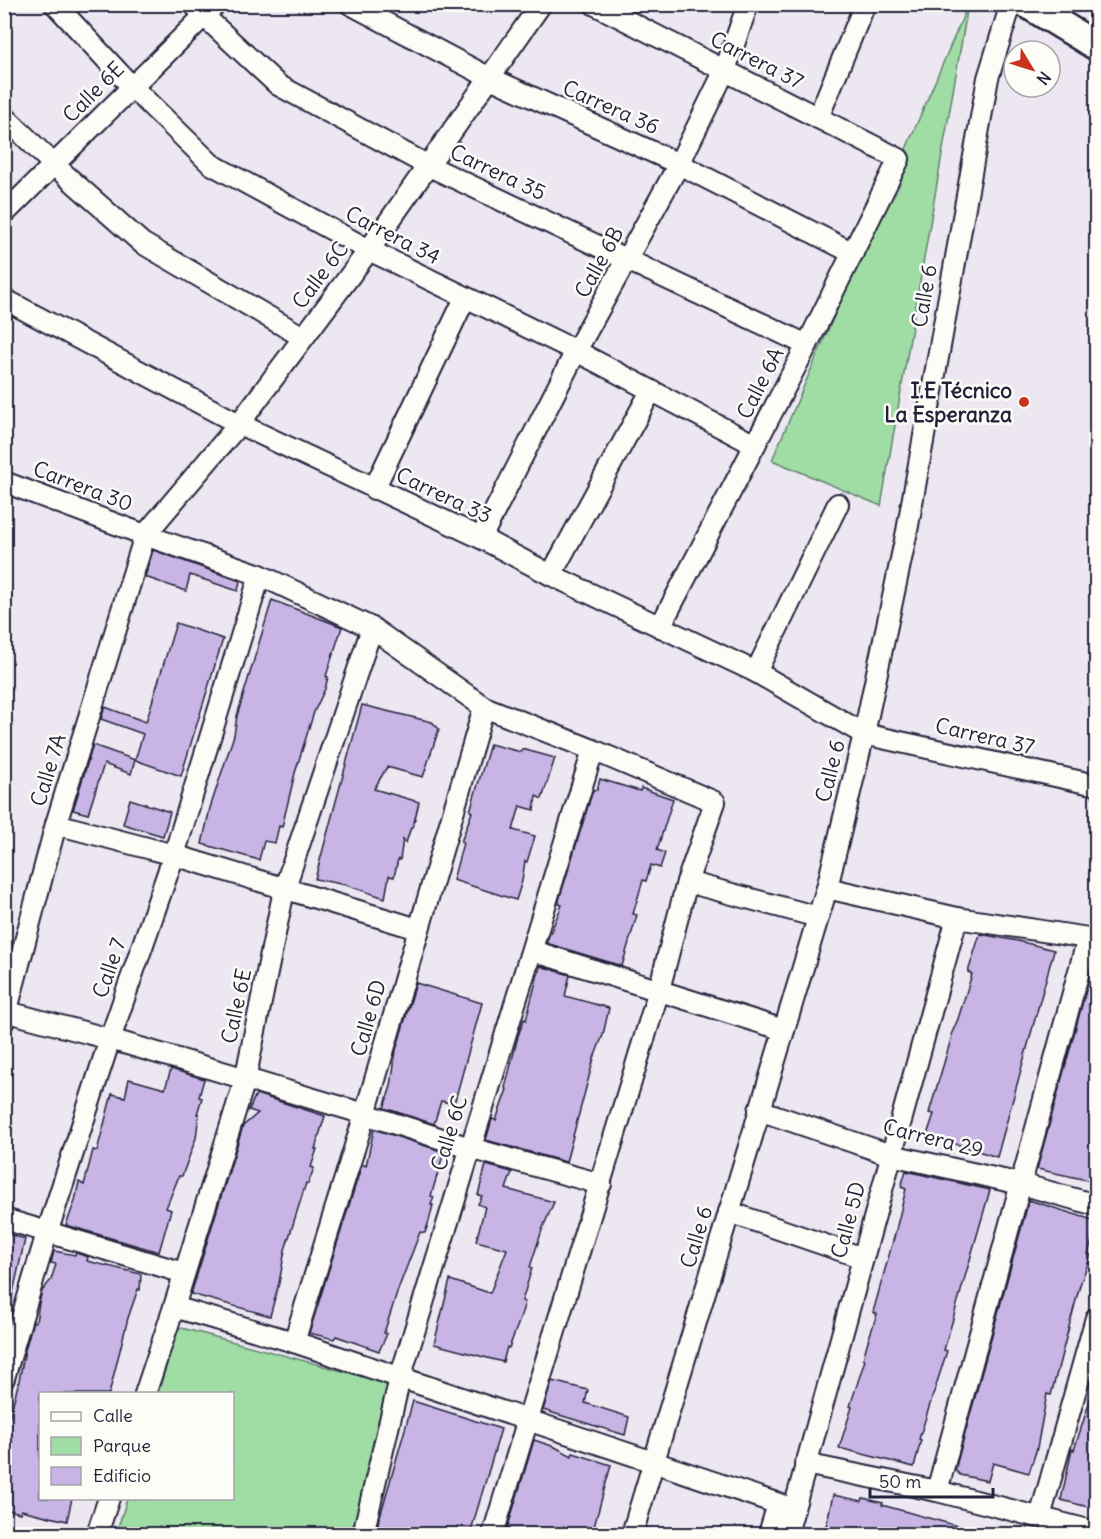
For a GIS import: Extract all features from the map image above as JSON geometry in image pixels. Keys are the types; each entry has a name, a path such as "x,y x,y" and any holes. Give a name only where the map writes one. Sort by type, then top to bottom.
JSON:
{"street":[{"name":"Carrera 34","path":"55,4 132,87 211,164 369,250 576,351 755,445"},
{"name":"Carrera 36","path":"350,4 490,78 679,164 853,253"},
{"name":"Calle 6C","path":"145,535 239,424 369,250 541,4"},
{"name":"Carrera 37","path":"594,4 899,159"},
{"name":"Calle 6B","path":"481,538 576,351 679,164 725,70 748,4"},
{"path":"818,118 865,4"},
{"name":"Calle 6","path":"632,1534 827,888 836,842 864,734 907,531 988,78 1011,4"},
{"path":"1027,4 1096,46"},
{"name":"Calle 6E","path":"4,214 132,87 204,8"},
{"name":"Carrera 35","path":"204,8 278,85 427,165 807,345"},
{"path":"4,116 54,165 142,243 303,337"},
{"name":"Calle 6A","path":"660,627 807,345 899,159"},
{"path":"374,489 465,298"},
{"name":"Carrera 33","path":"4,299 239,424 481,538 551,575 756,672 864,734"},
{"path":"551,575 651,392"},
{"name":"Carrera 30","path":"4,482 260,575 372,628 484,707 715,802 687,882"},
{"path":"756,672 838,504"},
{"name":"Calle 7A","path":"6,1017 56,824 145,535"},
{"name":"Calle 7","path":"4,1378 47,1233 110,1039 174,855 260,575"},
{"name":"Calle 6E","path":"146,1392 245,1080 284,890 372,628"},
{"name":"Calle 6D","path":"294,1342 365,1114 484,707"},
{"name":"Carrera 37","path":"864,734 1096,785"},
{"name":"Calle 6C","path":"363,1534 400,1378 593,750"},
{"path":"56,824 174,855 418,929"},
{"path":"493,1534 659,990 687,882 818,917"},
{"path":"827,888 957,918 1092,940 1021,1184 937,1491"},
{"name":"Calle 5D","path":"787,1534 786,1506 806,1464 957,918"},
{"path":"532,951 784,1030"},
{"path":"6,1017 110,1039 365,1114 470,1148 601,1184"},
{"name":"Carrera 29","path":"759,1110 891,1155 1021,1184 1096,1205"},
{"path":"729,1212 862,1257"},
{"path":"4,1219 184,1273"},
{"path":"174,1307 294,1342 786,1506 769,1534"},
{"path":"1040,1517 1096,1318"},
{"path":"806,1464 937,1491 1096,1532"},
{"path":"97,1534 108,1500"}],"green space":[{"path":"968,5 881,506 772,460"},
{"path":"178,1327 402,1387 362,1534 116,1534 127,1500 234,1500 234,1392 158,1392"}],"building":[{"path":"153,550 240,581 238,591 190,575 186,591 145,577"},
{"path":"272,600 342,627 326,676 328,677 325,689 314,712 295,773 282,827 279,826 275,843 264,841 259,860 202,844 210,808 234,735 237,716"},
{"path":"176,623 223,639 181,776 135,760 143,734 101,719 105,707 146,722"},
{"path":"362,705 432,722 439,729 423,777 387,767 374,789 419,802 413,827 411,827 406,843 403,839 400,860 398,859 394,877 389,876 385,898 346,885 315,879"},
{"path":"490,744 521,752 522,749 555,758 542,799 536,796 534,810 520,806 513,830 535,836 527,862 525,861 516,900 453,880 463,843 461,842 472,812 470,811"},
{"path":"93,745 135,760 131,774 104,764 88,814 73,810"},
{"path":"600,779 640,791 641,788 673,799 657,850 665,853 660,868 651,865 646,881 643,880 633,914 637,915 622,966 546,943 562,905 559,904 559,900 593,790 597,790"},
{"path":"130,799 170,812 163,836 123,824"},
{"path":"980,934 1054,950 997,1157 927,1135 934,1114 929,1113 951,1035 972,974 968,972"},
{"path":"1096,954 1096,1182 1037,1169"},
{"path":"540,966 570,975 565,996 609,1008 566,1162 486,1140 492,1119 496,1120 507,1089 505,1088 518,1036 524,1019 526,1020"},
{"path":"416,983 482,1003 454,1104 441,1101 434,1124 384,1108 391,1086 396,1050"},
{"path":"171,1069 204,1079 199,1097 202,1098 197,1114 199,1114 196,1138 182,1176 179,1176 166,1208 171,1210 159,1252 66,1225 79,1182 84,1185 93,1150 97,1151 112,1094 125,1097 129,1079 165,1089"},
{"path":"256,1094 325,1116 311,1167 314,1168 308,1184 306,1183 285,1250 270,1316 191,1294 243,1126 258,1113 249,1110"},
{"path":"374,1129 444,1152 431,1196 434,1197 429,1221 425,1233 420,1232 384,1333 387,1334 379,1351 336,1336 334,1339 309,1333 362,1164 366,1166"},
{"path":"486,1165 512,1172 506,1189 554,1202 530,1267 532,1268 522,1301 525,1302 520,1319 503,1362 434,1344 450,1280 490,1293 507,1249 476,1241 485,1207 478,1204 482,1196 478,1195"},
{"path":"906,1171 990,1190 944,1350 947,1351 919,1439 921,1440 914,1467 839,1448 877,1314 873,1312 906,1189 901,1187"},
{"path":"1029,1200 1096,1221 1096,1227 1088,1254 1091,1255 1080,1285 1051,1395 1047,1394 1037,1448 1029,1473 993,1463 988,1481 960,1475 955,1470"},
{"path":"4,1233 25,1239 10,1306 4,1306"},
{"path":"54,1251 75,1255 76,1253 88,1257 87,1261 141,1274 140,1290 138,1289 128,1318 110,1392 39,1392 39,1500 72,1500 67,1521 21,1510 20,1513 4,1509 4,1437 33,1321 36,1322 42,1291 51,1280 56,1264 51,1263"},
{"path":"552,1381 588,1390 585,1403 629,1417 625,1435 543,1410"},
{"path":"1094,1388 1096,1388 1096,1509 1061,1500 1072,1449 1074,1450"},
{"path":"413,1401 501,1429 470,1534 375,1534"},
{"path":"534,1440 572,1456 573,1453 611,1465 592,1534 506,1533"},
{"path":"833,1495 883,1503 882,1505 972,1530 971,1534 840,1534 841,1529 826,1526"}],"place":[{"name":"I.E Técnico La Esperanza","path":"1024,402"}]}
